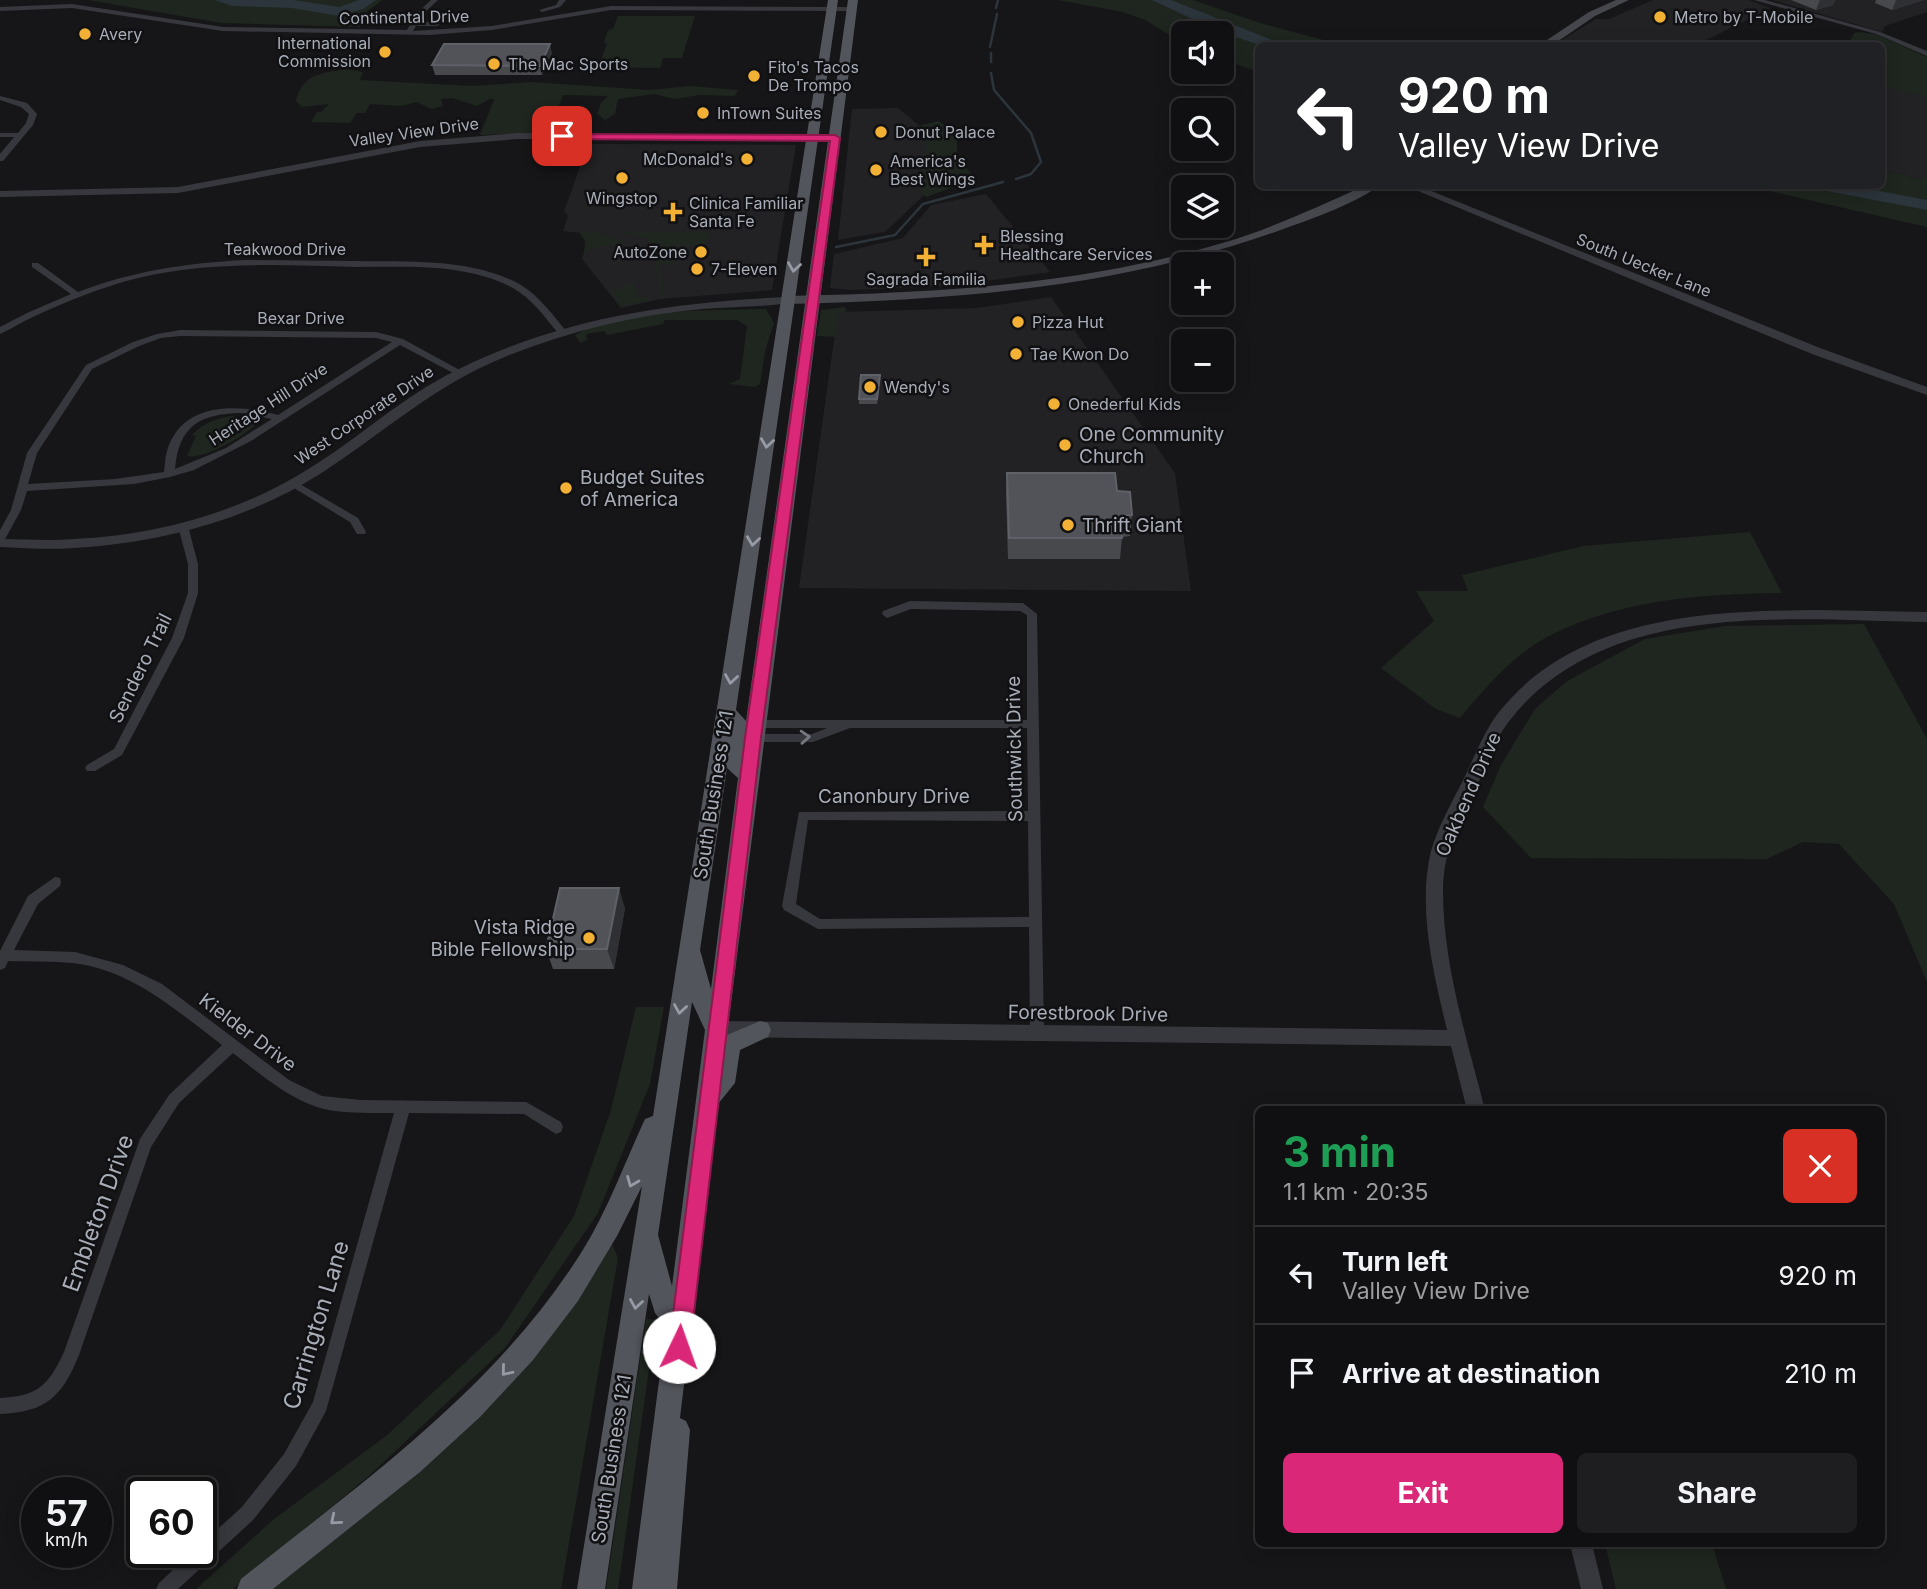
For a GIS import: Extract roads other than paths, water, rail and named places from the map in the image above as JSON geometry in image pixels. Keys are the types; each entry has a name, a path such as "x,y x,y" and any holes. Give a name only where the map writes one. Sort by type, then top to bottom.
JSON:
{"main road":[{"path":"1549,42 1592,14 1625,0"},
{"name":"South Business 121","path":"591,1589 832,4"},
{"name":"South Business 121","path":"646,1589 754,731 852,4"},
{"path":"788,300 990,292 1112,274 1207,253 1278,230 1315,216 1366,189"},
{"path":"762,474 790,474"},
{"path":"726,715 732,715 737,721 735,765 749,776"},
{"path":"690,947 704,1005 716,1029"},
{"path":"707,1100 724,1083 728,1050 732,1044 760,1030"},
{"path":"251,1589 431,1444 499,1379 542,1328 597,1252 622,1207 671,1072"},
{"path":"646,1237 664,1304 680,1324 677,1464 663,1589"}],"street":[{"path":"408,33 418,15 435,0"},
{"path":"413,24 500,19 558,6 563,0"},
{"path":"1757,0 1878,33 1927,54"},
{"name":"Continental Drive","path":"0,9 72,6 223,29 408,33 472,30 611,8 852,4"},
{"path":"0,98 24,105 32,111 32,120 0,159"},
{"path":"0,135 20,135"},
{"name":"Valley View Drive","path":"0,194 151,192 202,187 382,150 471,138 835,138"},
{"name":"South Uecker Lane","path":"1418,189 1867,371 1927,391"},
{"name":"Teakwood Drive","path":"0,331 76,295 148,271 207,263 448,267 480,273 521,289 561,331"},
{"path":"35,265 76,295"},
{"name":"West Corporate Drive","path":"0,541 82,544 144,536 183,526 247,505 293,483 408,403 460,373 561,331 614,316 662,309 788,300"},
{"name":"Bexar Drive","path":"0,541 16,509 32,453 89,367 136,344 180,333 376,335 400,341 460,373"},
{"name":"Heritage Hill Drive","path":"21,488 126,481 169,474 207,462 246,441 400,341"},
{"path":"169,474 169,454 176,437 184,427 198,418 238,409 279,418"},
{"path":"293,483 354,520 361,532"},
{"name":"Sendero Trail","path":"91,768 118,752 178,638 193,593 193,564 183,526"},
{"name":"Southwick Drive","path":"887,614 910,605 1023,607 1032,614 1037,1033"},
{"name":"Oakbend Drive","path":"1475,1106 1440,944 1437,864 1452,821 1504,716 1553,669 1604,642 1697,620 1734,617 1927,617"},
{"path":"754,731 813,738 855,723 1033,724"},
{"name":"Canonbury Drive","path":"1034,816 803,814 789,906 818,923 1036,922"},
{"path":"2,959 33,900 55,881"},
{"name":"Kielder Drive","path":"2,959 75,958 118,968 157,988 284,1084 320,1102 403,1107 526,1108 556,1127"},
{"name":"Forestbrook Drive","path":"716,1029 1459,1038"},
{"name":"Embleton Drive","path":"26,1406 57,1387 145,1144 156,1123 174,1099 232,1045"},
{"name":"Carrington Lane","path":"165,1589 247,1514 290,1460 320,1405 403,1107"},
{"path":"0,1406 26,1406"},
{"path":"1582,1547 1592,1589"}],"waterway":[{"path":"222,0 292,4 339,12 369,0"},
{"path":"996,8 998,0"},
{"path":"1159,0 1223,28 1267,42"},
{"path":"990,47 997,14"},
{"path":"991,53 991,62"},
{"path":"991,73 994,90 1031,133 1041,162 1031,174 1016,179"},
{"path":"836,247 895,235 923,204 1003,182"},
{"path":"1843,189 1927,205"}],"place":[{"name":"Metro by T-Mobile","path":"1660,17"},
{"name":"Avery","path":"85,34"},
{"name":"International Commission","path":"385,52"},
{"name":"The Mac Sports","path":"494,64"},
{"name":"Fito's Tacos De Trompo","path":"754,76"},
{"name":"InTown Suites","path":"703,113"},
{"name":"Donut Palace","path":"881,132"},
{"name":"McDonald's","path":"747,159"},
{"name":"America's Best Wings","path":"876,170"},
{"name":"Wingstop","path":"622,178"},
{"name":"Clinica Familiar Santa Fe","path":"673,212"},
{"name":"Blessing Healthcare Services","path":"984,245"},
{"name":"AutoZone","path":"701,252"},
{"name":"Sagrada Familia","path":"926,257"},
{"name":"7-Eleven","path":"697,269"},
{"name":"Pizza Hut","path":"1018,322"},
{"name":"Tae Kwon Do","path":"1016,354"},
{"name":"Wendy's","path":"870,387"},
{"name":"Onederful Kids","path":"1054,404"},
{"name":"One Community Church","path":"1065,445"},
{"name":"Budget Suites of America","path":"566,488"},
{"name":"Thrift Giant","path":"1068,525"},
{"name":"Vista Ridge Bible Fellowship","path":"589,938"}]}
